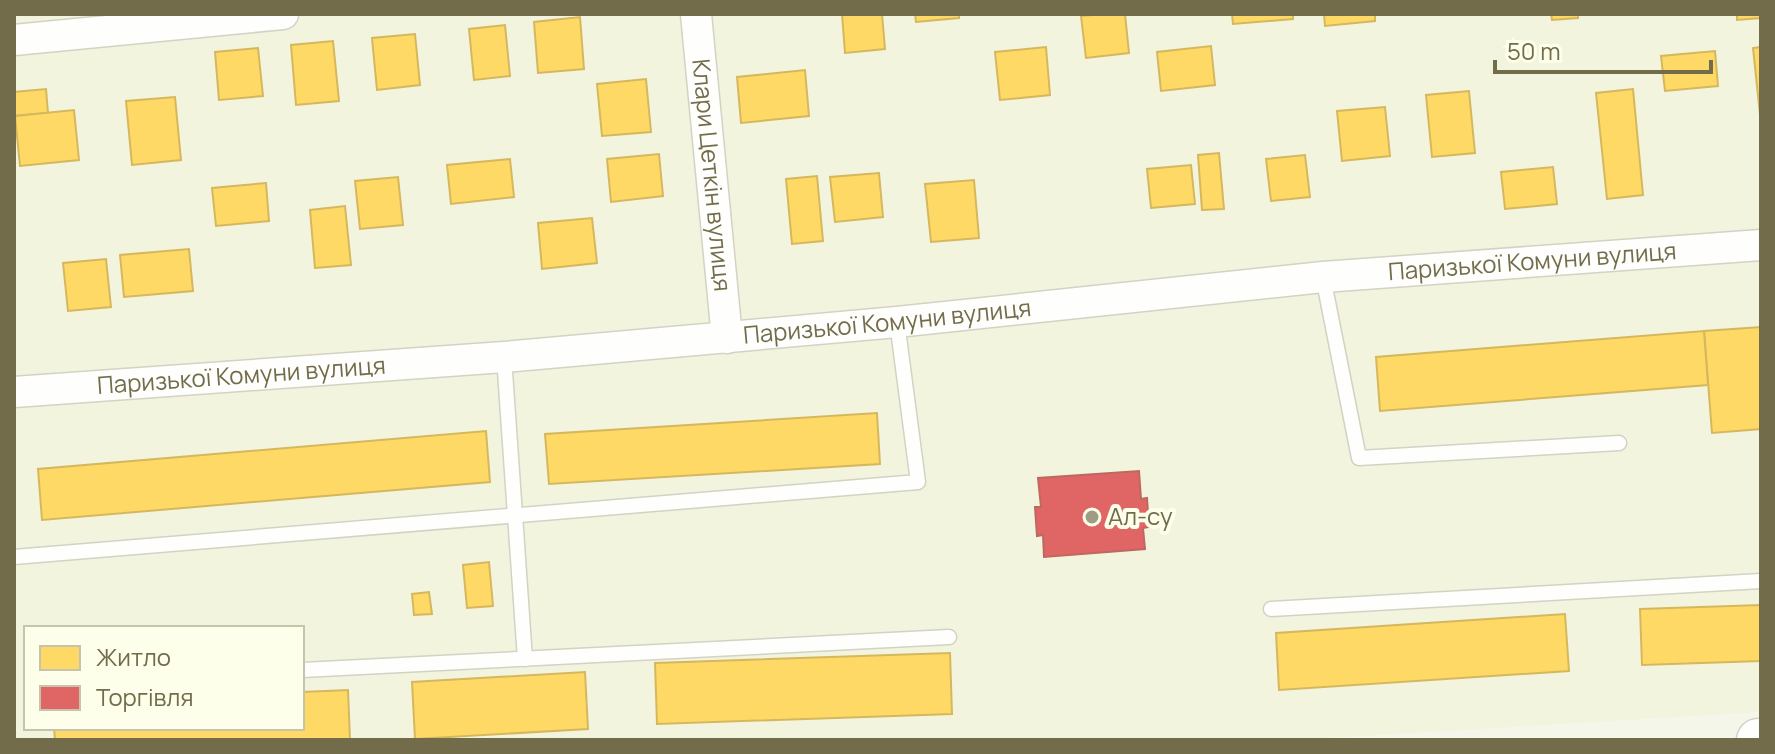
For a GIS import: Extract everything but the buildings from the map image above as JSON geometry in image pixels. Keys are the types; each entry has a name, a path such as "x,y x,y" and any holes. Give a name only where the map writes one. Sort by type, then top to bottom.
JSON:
{"street":[{"path":"14,40 283,14"},
{"name":"Клари Цеткін вулиця","path":"696,14 727,338"},
{"name":"Паризької Комуни вулиця","path":"14,392 504,357 897,322 1323,277 1761,245"}],"lane":[{"path":"1323,277 1359,458 1619,443"},
{"path":"14,557 918,482 897,322"},
{"path":"504,357 525,659"},
{"path":"1271,609 1761,581"},
{"path":"304,670 949,637"}],"shaded area":[{"path":"14,14 1761,14 1761,712 1296,740 14,740"}],"place":[{"name":"Ал-су","path":"1092,517"}]}
